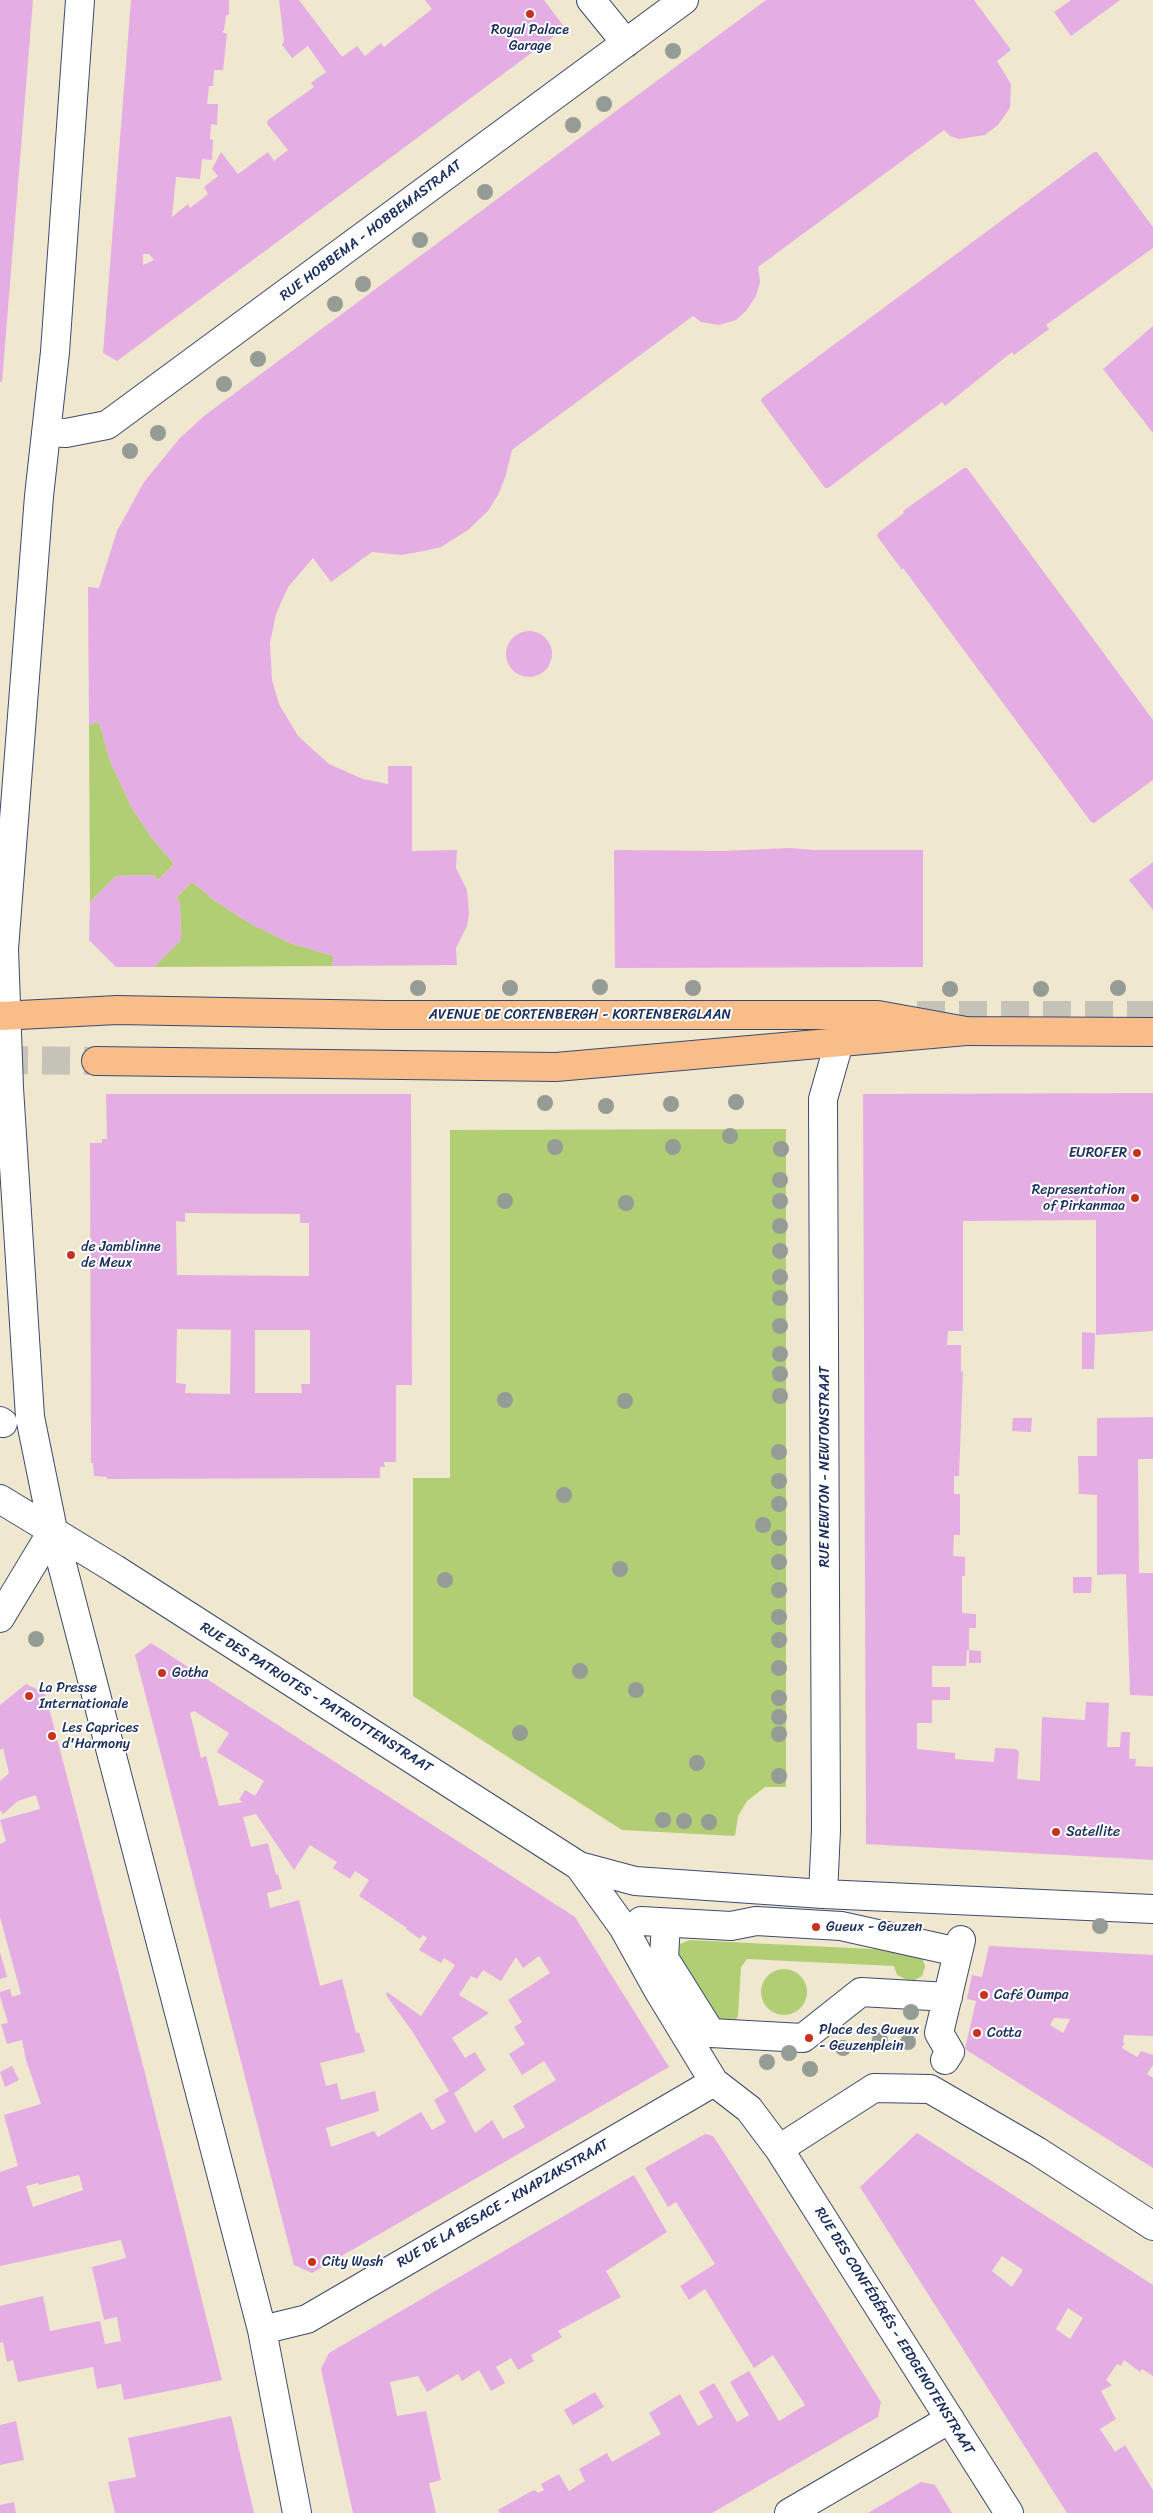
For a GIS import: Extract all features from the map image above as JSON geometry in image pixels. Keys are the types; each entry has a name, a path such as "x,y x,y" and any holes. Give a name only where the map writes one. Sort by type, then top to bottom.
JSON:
{"main road":[{"name":"AVENUE DE CORTENBERGH - KORTENBERGLAAN","path":"3,1016 117,1010 385,1015 878,1015 966,1031 1153,1032"},
{"path":"96,1062 556,1067 966,1031"}],"street":[{"path":"80,0 55,352 46,432 5,941 3,1016 30,1418 53,1530 262,2330 297,2513"},
{"path":"591,0 626,43"},
{"name":"RUE HOBBEMA - HOBBEMASTRAAT","path":"46,432 66,433 107,425 684,0"},
{"name":"RUE NEWTON - NEWTONSTRAAT","path":"823,1894 826,1830 823,1099 839,1043"},
{"name":"RUE DES PATRIOTES - PATRIOTTENSTRAAT","path":"0,1500 53,1530 579,1866"},
{"path":"0,1618 5,1614 53,1530"},
{"path":"579,1866 635,1881 823,1894 1153,1909"},
{"path":"579,1866 623,1926 658,1990 714,2082 749,2109 779,2149 874,2088 930,2089 1037,2151 1153,2226"},
{"path":"945,2060 950,2052 939,2033 948,1997 959,1946 841,1926 756,1921 731,1926 654,1922 664,1958 711,2033 802,2038 860,1992 948,1997"},
{"name":"RUE DE LA BESACE - KNAPZAKSTRAAT","path":"262,2330 307,2319 714,2082"},
{"name":"RUE DES CONFÉDÉRÉS - EEDGENOTENSTRAAT","path":"779,2149 1009,2513"},
{"path":"789,2513 950,2419"}],"green space":[{"path":"99,722 110,761 132,808 152,838 174,864 158,880 154,875 116,876 90,902 89,725"},
{"path":"192,882 215,901 253,925 290,943 334,956 332,966 154,967 181,940 180,902 176,898"},
{"path":"786,1129 786,1787 765,1787 747,1801 738,1816 735,1836 622,1830 413,1696 413,1478 450,1478 450,1130"},
{"path":"690,1940 911,1951 922,1956 925,1967 922,1976 911,1982 897,1975 894,1966 747,1959 741,1967 738,2016 735,2021 725,2023 717,2019 677,1954 680,1944"},
{"path":"779,1969 789,1969 803,1979 807,1992 803,2005 797,2011 789,2015 779,2015 765,2005 761,1997 761,1987 771,1973"}],"building":[{"path":"0,0 33,0 2,382 0,382"},
{"path":"131,0 229,0 229,14 226,16 222,32 227,34 223,70 214,70 213,86 209,86 207,104 218,104 217,125 211,124 210,139 213,140 212,160 202,159 200,179 176,177 172,217 188,204 190,208 208,194 204,187 218,176 212,169 221,152 238,174 268,152 274,161 288,150 267,124 268,120 314,87 311,83 326,72 308,46 292,58 282,45 284,41 279,0 299,0 342,57 357,46 365,56 381,43 384,47 432,9 425,0 544,0 565,28 117,361 103,353","holes":["143,254 149,254 154,260 143,265"]},
{"path":"766,0 974,0 1011,50 997,61 1011,84 1010,108 998,125 985,135 959,139 950,136 944,130 758,267 760,282 756,296 746,311 736,320 719,325 701,322 693,316 512,450 505,478 498,495 488,511 468,530 441,547 424,551 401,555 372,552 331,582 313,558 288,587 276,614 270,643 272,680 279,704 298,736 329,764 363,779 388,784 388,766 412,766 412,851 457,850 456,868 467,890 469,913 467,926 456,948 457,965 332,966 334,956 290,943 253,925 215,901 192,882 176,898 180,902 181,940 154,967 116,967 89,940 90,902 116,876 154,875 158,880 174,864 152,838 132,808 110,761 99,722 89,725 88,587 99,588 117,531 144,482 179,439 204,416"},
{"path":"1071,0 1120,0 1071,36 1054,12"},
{"path":"1094,152 1097,152 1153,227 1153,248 1046,325 1049,329 1014,355 1012,352 945,406 942,402 828,488 825,488 761,401 762,398"},
{"path":"1153,326 1153,433 1103,369"},
{"path":"964,468 967,468 1153,720 1153,780 1094,823 1091,822 903,568 902,570 877,536 878,533 904,513 903,511"},
{"path":"534,631 546,637 551,645 551,663 546,671 538,676 524,677 512,671 507,663 506,649 512,637 520,632"},
{"path":"790,848 814,850 923,850 923,967 615,968 614,850 722,851"},
{"path":"1153,862 1153,910 1129,880"},
{"path":"1153,1093 1153,1331 1096,1335 1096,1220 963,1221 963,1331 948,1331 947,1345 961,1345 961,1372 963,1371 959,1476 954,1476 954,1494 960,1494 960,1535 954,1535 953,1556 965,1557 965,1576 962,1576 962,1613 976,1614 976,1628 969,1628 969,1650 967,1650 966,1666 932,1666 932,1687 950,1687 950,1700 932,1700 932,1723 917,1723 917,1749 955,1753 955,1759 994,1762 995,1748 1016,1749 1019,1752 1017,1779 1040,1781 1042,1717 1085,1720 1086,1702 1109,1703 1107,1747 1120,1747 1121,1732 1130,1732 1129,1759 1136,1759 1135,1766 1153,1767 1153,1860 866,1844 863,1094"},
{"path":"106,1094 411,1094 412,1385 396,1385 396,1462 384,1462 385,1467 380,1467 380,1478 107,1479 107,1477 94,1476 93,1463 91,1463 90,1143 102,1143 102,1139 107,1139","holes":["185,1213 300,1214 300,1223 309,1223 309,1276 177,1275 176,1221 185,1222","177,1329 231,1330 230,1394 185,1393 186,1384 176,1383","255,1330 310,1330 310,1384 301,1384 302,1393 255,1393"]},
{"path":"1082,1332 1095,1333 1094,1369 1082,1369"},
{"path":"1153,1417 1153,1459 1138,1459 1139,1573 1153,1573 1153,1696 1130,1695 1126,1574 1097,1575 1097,1495 1079,1494 1078,1456 1097,1456 1097,1418"},
{"path":"1013,1418 1032,1418 1031,1432 1012,1431"},
{"path":"1073,1577 1092,1577 1091,1593 1073,1593"},
{"path":"151,1643 575,1917 669,2067 312,2273 294,2265 135,1655","holes":["194,1711 229,1733 217,1752 264,1781 255,1796 245,1790 239,1800 243,1802 219,1806 206,1756 201,1758 190,1713","256,1814 294,1870 310,1845 337,1862 333,1868 350,1879 355,1871 369,1880 359,1896 407,1928 420,1939 423,1935 427,1938 419,1950 441,1963 444,1958 455,1965 421,2016 387,1992 386,1995 412,2031 449,2091 434,2100 446,2122 432,2130 421,2112 378,2137 374,2131 331,2147 326,2128 379,2111 375,2091 341,2100 337,2083 326,2086 320,2063 365,2052 359,2032 356,2033 342,1979 320,1986 299,1900 270,1908 267,1893 282,1889 278,1874 276,1875 268,1843 251,1847 243,1817","539,1956 550,1973 508,2000 522,2022 514,2027 525,2044 509,2054 522,2075 544,2061 556,2080 513,2106 525,2127 503,2139 492,2120 475,2133 454,2093 486,2070 475,2052 465,2058 452,2038 489,2013 459,1995 471,1976 477,1979 483,1970 501,1981 516,1957 523,1968"]},
{"path":"969,1650 981,1651 981,1663 969,1663"},
{"path":"26,1684 45,1693 145,2073 222,2380 124,2400 121,2384 97,2389 93,2367 18,2382 13,2360 7,2362 3,2342 0,2343 0,2306 43,2296 50,2331 100,2321 105,2344 121,2341 117,2317 104,2320 92,2267 126,2258 121,2240 0,2266 0,2172 18,2166 4,2115 41,2104 26,2060 22,2040 7,2044 1,2024 8,2023 0,1992 10,1989 12,1997 21,1994 0,1917 0,1844 6,1841 0,1820 40,1809 36,1795 18,1801 3,1814 0,1810 0,1781 9,1773 3,1748 0,1750 0,1705","holes":["79,2175 83,2190 33,2207 26,2186 38,2183 39,2185"]},
{"path":"989,1946 1153,1955 1153,2036 1124,2035 1123,2043 1125,2043 1122,2048 1137,2057 1141,2051 1153,2055 1153,2065 1147,2074 1153,2078 1153,2168 965,2049 976,2001 967,1999 972,1975 982,1977","holes":["1054,2018 1070,2019 1063,2033 1050,2025"]},
{"path":"0,1952 7,1977 0,1979"},
{"path":"12,2066 19,2080 5,2087 0,2072"},
{"path":"917,2133 1153,2285 1153,2376 1142,2369 1140,2372 1124,2360 1121,2366 1117,2364 1106,2380 1112,2385 1101,2391 1116,2419 1100,2429 1115,2452 1125,2445 1153,2490 1153,2513 1067,2513 860,2187","holes":["1002,2256 1023,2270 1012,2287 992,2271","1068,2308 1083,2318 1070,2339 1056,2329"]},
{"path":"705,2134 713,2136 881,2402 878,2417 712,2513 500,2513 498,2510 528,2493 534,2490 539,2493 544,2490 541,2484 559,2474 569,2491 585,2481 579,2469 607,2453 612,2462 661,2434 649,2413 680,2394 698,2426 713,2417 699,2392 714,2383 737,2422 749,2415 730,2382 749,2371 779,2421 805,2405 773,2355 754,2368 705,2289 689,2300 680,2286 715,2264 676,2202 668,2207 645,2168"},
{"path":"634,2175 667,2232 606,2271 621,2297 558,2331 562,2337 531,2355 534,2361 518,2370 511,2358 496,2367 505,2383 491,2391 479,2370 462,2381 458,2374 427,2392 418,2376 390,2382 397,2416 426,2411 441,2480 429,2483 436,2513 353,2513 321,2369 329,2353"},
{"path":"595,2392 604,2407 573,2425 564,2410"},
{"path":"231,2416 254,2513 115,2513 108,2482 136,2477 128,2438"},
{"path":"16,2421 24,2460 0,2465 0,2425"},
{"path":"921,2482 935,2485 952,2513 868,2513"},
{"path":"14,2502 16,2513 0,2513 0,2505"}],"tunnel":[{"path":"917,1015 1153,1015"},
{"path":"0,1060 96,1061"}],"place":[{"name":"Royal Palace Garage","path":"530,14"},
{"name":"EUROFER","path":"1137,1153"},
{"name":"Representation of Pirkanmaa","path":"1135,1198"},
{"name":"de Jamblinne de Meux","path":"71,1255"},
{"name":"Gotha","path":"162,1673"},
{"name":"La Presse Internationale","path":"29,1696"},
{"name":"Les Caprices d'Harmony","path":"52,1736"},
{"name":"Satellite","path":"1056,1832"},
{"name":"Gueux - Geuzen","path":"816,1927"},
{"name":"Café Oumpa","path":"984,1995"},
{"name":"Cotta","path":"977,2033"},
{"name":"Place des Gueux - Geuzenplein","path":"809,2038"},
{"name":"City Wash","path":"312,2262"}]}
